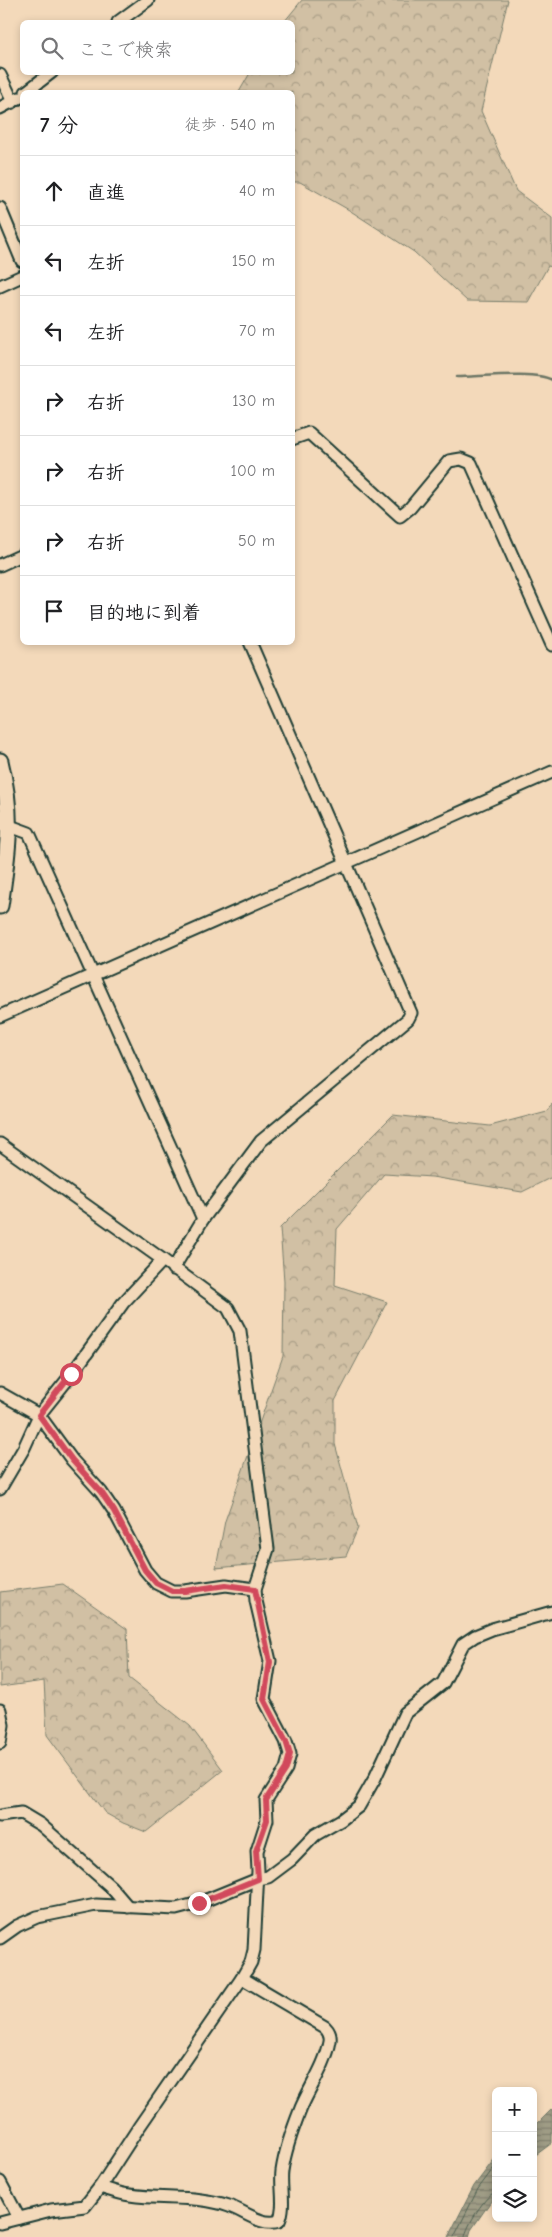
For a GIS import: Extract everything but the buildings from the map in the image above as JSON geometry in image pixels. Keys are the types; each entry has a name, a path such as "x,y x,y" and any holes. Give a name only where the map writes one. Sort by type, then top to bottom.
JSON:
{"main road":[{"path":"0,761 9,807 10,826 0,906"}],"street":[{"path":"121,20 148,0"},
{"path":"0,75 18,98 0,108"},
{"path":"29,90 48,75"},
{"path":"0,208 20,256"},
{"path":"0,286 20,277"},
{"path":"295,438 309,433 400,516 410,508 449,461 461,459 471,463 552,645"},
{"path":"0,564 20,556"},
{"path":"173,1269 202,1219 261,1141 408,1019 411,1013 251,645"},
{"path":"0,1016 552,772"},
{"path":"10,826 29,832 202,1219"},
{"path":"0,1144 164,1260 173,1269 228,1308 240,1330 268,1549 255,1589 270,1662 264,1699 286,1741 290,1754 286,1769 266,1800 267,1820 256,1851 258,1879 254,1950 251,1962 242,1978 100,2187 84,2206 51,2210 0,2223"},
{"path":"0,1489 24,1448 39,1415 123,1303 164,1260"},
{"path":"0,1393 39,1415 72,1460 105,1498 145,1570 156,1583 172,1591 226,1585 255,1589"},
{"path":"0,1938 18,1926 38,1917 96,1904 128,1908 176,1909 199,1903 258,1879 268,1877 292,1860 315,1835 341,1820 359,1806 375,1778 393,1735 405,1713 443,1683 463,1644 475,1636 492,1629 552,1612"},
{"path":"0,1710 3,1726 0,1742"},
{"path":"0,1816 21,1813 41,1825 110,1886 128,1908"},
{"path":"100,2187 129,2195 202,2200 229,2206 265,2222 273,2223 279,2221 282,2214 282,2171 287,2147 301,2109 327,2050 330,2033 326,2027 242,1978"},
{"path":"0,2182 19,2218"}],"green space":[{"path":"302,0 508,0 481,111 516,191 552,218 552,267 548,266 528,302 467,301 414,252 349,210 300,182 295,182 295,90 240,90 249,75 295,75 295,20 286,20"},
{"path":"552,1104 552,1177 522,1192 432,1177 384,1174 337,1229 335,1285 387,1302 335,1401 335,1444 358,1528 346,1556 216,1568 225,1521 283,1356 284,1281 280,1228 393,1115 490,1126 547,1111"},
{"path":"63,1584 127,1629 129,1678 190,1726 223,1770 146,1832 123,1823 105,1813 47,1735 44,1681 0,1687 0,1592"}],"water":[{"path":"552,2109 552,2143 537,2154 537,2132 537,2124"},
{"path":"492,2162 492,2200 471,2230 469,2237 448,2237 474,2186"}],"waterway":[{"path":"457,377 533,375 552,380"}],"route":[{"path":"71,1374 39,1415 72,1460 101,1492 114,1511 145,1570 156,1583 172,1591 226,1585 255,1589 270,1662 264,1699 286,1741 290,1754 286,1769 266,1800 267,1820 256,1851 258,1879 199,1903"}]}
